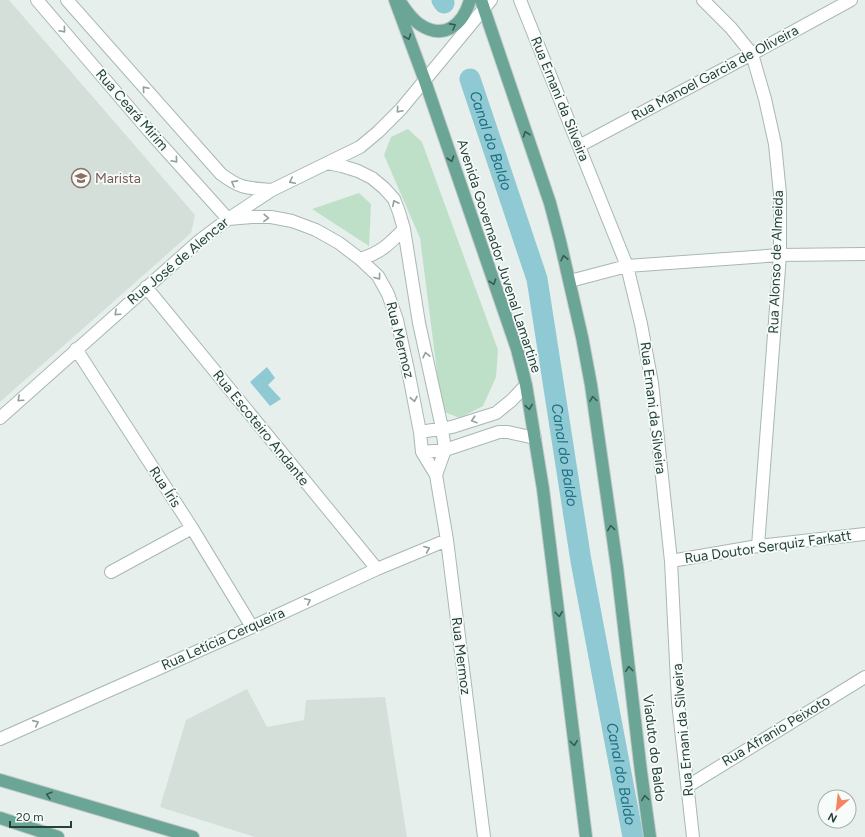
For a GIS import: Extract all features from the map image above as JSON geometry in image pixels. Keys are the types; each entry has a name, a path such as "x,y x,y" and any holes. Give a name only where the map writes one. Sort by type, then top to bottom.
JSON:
{"main road":[{"name":"Avenida Governador Juvenal Lamartine","path":"394,0 425,81 517,349 526,385 543,489 586,837"},
{"path":"399,0 419,24 430,29 441,30 449,28 460,21 464,16 470,0"},
{"path":"485,3 550,203 570,281"},
{"name":"Viaduto do Baldo","path":"570,281 590,385 617,566 650,837"},
{"path":"0,780 164,833 194,837"},
{"path":"0,818 58,837"}],"street":[{"name":"Rua Ceará Mirim","path":"37,0 149,131 228,220"},
{"name":"Rua Ceará Mirim","path":"67,0 221,174 236,185 245,188 272,190"},
{"name":"Rua Ernani da Silveira","path":"520,0 627,266 641,324 652,383 671,561 678,702 693,837"},
{"name":"Rua Alonso de Almeida","path":"704,0 731,28 752,54 765,99 775,144 780,194 780,255 758,546"},
{"name":"Rua Manoel Garcia de Oliveira","path":"579,146 850,0"},
{"name":"Rua José de Alencar","path":"0,418 199,241 272,190 360,147 373,137 388,123 425,81 485,3"},
{"name":"Rua Mermoz","path":"327,163 358,171 372,178 394,199 404,229 419,323 442,428 445,450 436,475"},
{"name":"Rua Mermoz","path":"228,220 252,217 271,217 292,221 316,230 339,243 360,259 378,276 388,294 400,334 420,432 422,452 436,475 447,540 484,837"},
{"path":"360,259 374,254 389,244 404,229"},
{"path":"570,281 627,266 780,255 865,254"},
{"name":"Rua Escoteiro Andante","path":"146,287 377,569"},
{"name":"Rua Íris","path":"76,349 192,528 252,627"},
{"path":"420,432 452,427 496,413 512,400 526,385"},
{"path":"422,452 445,450 499,432 508,432 535,438"},
{"path":"111,572 192,528"},
{"name":"Rua Doutor Serquiz Farkatt","path":"671,561 758,546 865,534"},
{"name":"Rua Letícia Cerqueira","path":"0,738 252,627 377,569 447,540"},
{"name":"Rua Afranio Peixoto","path":"688,786 865,677"}],"shaded area":[{"name":"Marista","path":"0,0 9,0 195,215 191,233 0,402"},
{"path":"247,689 267,727 304,720 306,700 385,697 407,837 255,837 160,807 186,720"}],"green space":[{"path":"408,129 422,142 498,350 496,377 483,406 460,418 442,411 420,238 384,155 391,137"},
{"path":"359,193 371,204 369,246 312,209"}],"water":[{"path":"267,367 275,378 268,385 281,399 270,406 250,382"}],"waterway":[{"name":"Canal do Baldo","path":"470,79 537,279 581,561 633,837"}],"place":[{"name":"Marista","path":"81,178"}]}
